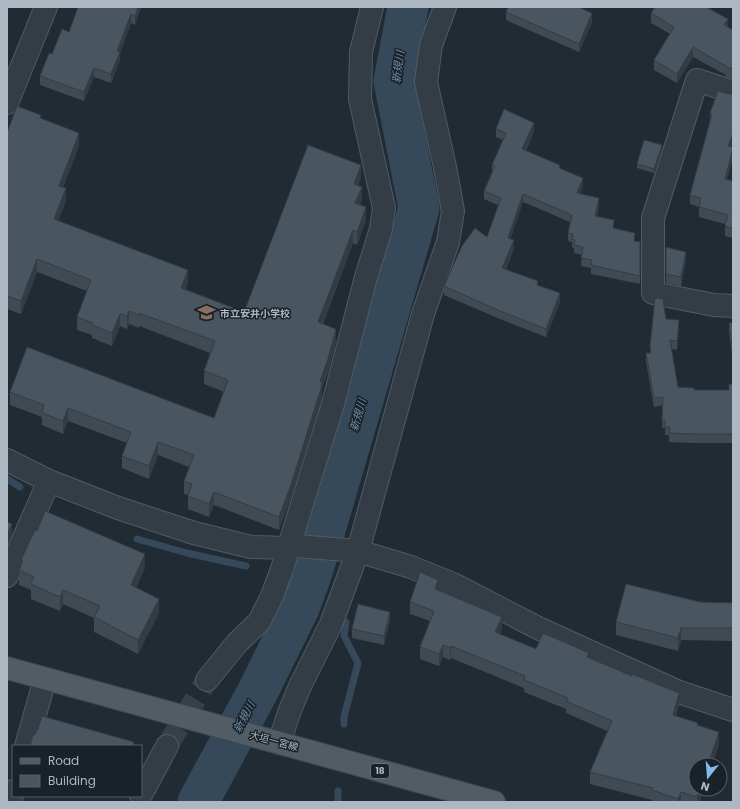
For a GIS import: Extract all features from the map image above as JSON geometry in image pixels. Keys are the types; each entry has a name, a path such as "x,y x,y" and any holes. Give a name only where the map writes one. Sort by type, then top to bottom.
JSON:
{"main road":[{"name":"大垣一宮線","path":"7,668 494,802"}],"street":[{"path":"7,104 46,7"},
{"path":"208,680 237,643 260,622 292,547 333,404 366,277 381,229 384,208 360,99 361,52 372,7"},
{"path":"273,741 289,712 300,686 332,624 423,314 448,242 453,211 426,82 431,45 445,7"},
{"path":"733,92 697,80 653,218 653,293 714,305 733,306"},
{"path":"7,460 49,481 118,508 194,533 251,547 292,547 353,550 411,567 453,584 538,628 679,692 733,710"},
{"path":"7,576 49,481"},
{"path":"26,745 45,679"},
{"path":"142,794 167,746"}],"building":[{"path":"78,7 138,7 135,16 131,14 117,51 120,52 111,74 94,68 84,92 40,76 49,53 52,54 62,29 69,32"},
{"path":"508,7 578,7 592,13 579,44 506,12"},
{"path":"655,7 706,7 728,19 724,25 733,30 733,69 726,67 693,47 677,74 654,60 674,27 651,13"},
{"path":"718,91 733,94 733,133 728,146 733,148 725,179 733,181 733,229 725,226 728,215 699,207 701,198 690,195 712,114 710,113"},
{"path":"17,106 41,115 40,118 79,133 59,186 66,188 54,219 188,270 181,288 244,312 308,145 361,165 354,184 362,187 355,203 366,207 357,232 353,230 318,322 336,329 320,381 322,382 321,388 291,485 279,517 214,492 209,504 188,496 192,484 184,481 194,455 158,442 149,466 122,456 131,432 68,408 63,421 42,413 44,405 10,392 27,347 214,418 228,380 204,371 215,341 139,313 139,315 129,311 127,316 120,314 112,333 77,317 91,280 37,259 21,301 7,296 7,129 8,130"},
{"path":"504,109 534,123 522,149 560,165 559,168 583,178 577,193 599,198 595,216 614,220 613,228 635,233 634,241 640,242 640,276 591,265 592,260 581,258 583,247 574,245 575,240 572,239 573,234 568,233 572,215 523,194 508,238 514,240 502,268 538,281 537,285 560,293 546,329 500,311 444,286 462,246 475,228 487,237 501,198 484,191 495,166 492,165 506,133 496,129"},
{"path":"644,140 662,145 654,169 637,164"},
{"path":"666,247 686,252 681,277 666,274"},
{"path":"655,298 663,299 666,319 679,320 677,341 670,340 678,387 694,388 694,390 729,390 729,384 733,384 733,434 669,433 670,427 665,427 665,420 662,420 663,397 654,398 646,353 651,353 650,346"},
{"path":"729,323 733,323 733,346 732,346"},
{"path":"45,511 145,554 131,585 159,599 138,640 94,617 100,606 63,590 60,597 31,584 34,577 19,570 23,561 21,560 35,530 37,531"},
{"path":"7,522 12,524 7,535"},
{"path":"420,572 438,580 435,589 502,617 495,632 536,649 543,633 589,653 587,657 632,676 632,674 679,693 673,715 719,732 711,757 688,757 688,794 681,792 678,799 652,790 653,788 590,772 612,721 566,701 568,698 524,680 525,676 451,646 450,648 443,645 439,654 420,647 434,611 410,602"},
{"path":"626,584 700,602 733,603 733,628 681,628 678,638 616,622"},
{"path":"358,604 390,612 384,636 352,629"},
{"path":"42,716 134,742 133,745 30,745 33,735 38,729"}],"waterway":[{"name":"新規川","path":"198,802 258,691 299,608 325,530 419,208 394,81 408,7"},
{"path":"7,479 20,487"},
{"path":"137,539 187,553 246,566"},
{"path":"344,724 344,717 358,663 344,636 346,622"},
{"path":"338,791 338,802"}],"tunnel":[{"path":"167,746 207,680"}],"place":[{"name":"市立安井小学校","path":"207,313"}]}
